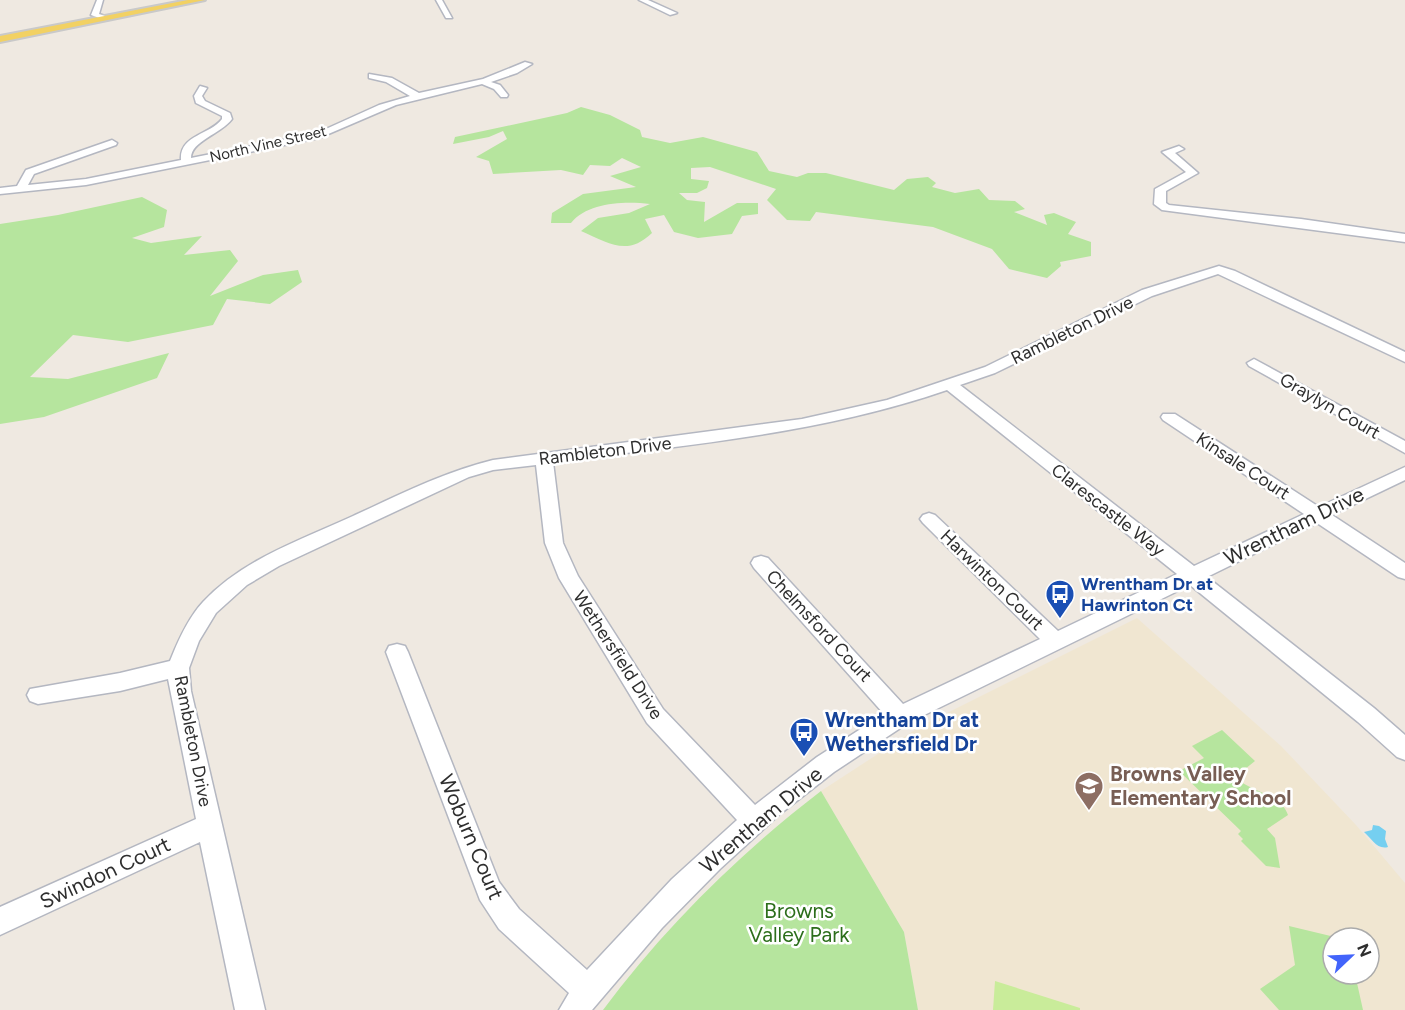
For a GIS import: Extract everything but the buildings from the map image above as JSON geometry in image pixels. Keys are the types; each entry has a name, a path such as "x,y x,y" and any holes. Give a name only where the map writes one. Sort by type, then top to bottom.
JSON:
{"main road":[{"path":"0,39 201,0"}],"street":[{"path":"99,0 94,14 102,18"},
{"path":"439,0 450,16"},
{"path":"642,0 673,13"},
{"name":"North Vine Street","path":"0,191 86,182 319,135 349,124 390,104 509,73 528,64"},
{"path":"372,76 390,80 417,96"},
{"path":"481,81 497,87 504,95"},
{"path":"186,162 184,154 189,146 222,127 227,119 227,115 201,104 198,96 203,88"},
{"path":"20,190 30,172 112,143"},
{"path":"1179,149 1167,152 1193,173 1160,189 1160,204 1176,210 1301,223 1405,238"},
{"name":"Rambleton Drive","path":"250,1010 180,691 178,668 189,639 209,608 240,580 272,561 463,473 493,465 802,424 891,404 990,370 1147,293 1219,270 1405,358"},
{"name":"Graylyn Court","path":"1254,363 1405,448"},
{"name":"Clarescastle Way","path":"950,385 1366,714 1405,750"},
{"name":"Kinsale Court","path":"1169,417 1405,572"},
{"name":"Wethersfield Drive","path":"544,458 554,543 569,578 655,716 754,821"},
{"name":"Wrentham Drive","path":"581,1001 663,906 754,821 817,771 900,716 1405,473"},
{"name":"Harwinton Court","path":"928,519 1055,641"},
{"name":"Chelmsford Court","path":"760,563 900,716"},
{"name":"Woburn Court","path":"398,652 489,891 509,919 581,1001"},
{"path":"38,695 120,682 178,668"},
{"name":"Swindon Court","path":"0,921 210,825"}],"shaded area":[{"name":"Browns Valley Elementary School","path":"1137,618 1281,746 1356,825 1405,883 1405,1010 918,1010 904,932 821,791 921,726"}],"green space":[{"path":"581,107 610,115 640,130 642,137 670,143 703,137 757,152 769,171 797,177 808,173 826,173 894,190 907,179 928,177 936,183 932,187 955,193 979,189 989,200 1015,201 1025,209 1014,212 1047,225 1044,215 1054,213 1076,222 1068,234 1091,242 1091,256 1060,262 1061,266 1047,278 1009,269 992,249 933,227 816,212 810,221 787,220 767,200 776,189 710,167 691,168 691,179 709,181 707,188 697,193 679,193 687,200 705,202 704,222 737,203 758,203 758,214 742,216 732,234 698,238 674,232 664,215 645,219 652,233 634,244 618,246 581,231 598,218 629,213 650,204 607,204 587,211 571,223 551,223 552,213 583,194 636,187 610,176 641,167 622,158 610,166 590,165 583,175 561,170 493,174 489,161 476,157 507,139 503,131 489,137 453,144 455,137 567,113"},
{"path":"142,197 167,210 164,227 132,238 151,243 202,236 184,255 230,250 238,261 210,296 263,275 298,270 302,282 270,304 227,299 213,325 128,342 73,335 30,377 68,379 169,353 157,378 44,417 0,424 0,224 58,215"},
{"path":"1222,730 1255,761 1235,777 1279,802 1288,815 1267,829 1275,838 1280,868 1266,866 1241,841 1243,839 1238,834 1241,831 1179,771 1204,758 1192,746"},
{"name":"Browns Valley Park","path":"821,791 904,932 918,1010 603,1010 651,950 704,893 761,840"},
{"path":"1289,926 1321,934 1321,986 1358,986 1363,1010 1279,1010 1260,989 1295,965"},
{"path":"995,981 1080,1008 1080,1010 993,1010"}],"water":[{"path":"1373,825 1386,831 1385,839 1388,847 1381,847 1364,832 1372,830"}],"place":[{"name":"Wrentham Dr at Hawrinton Ct","path":"1060,620"},
{"name":"Wrentham Dr at Wethersfield Dr","path":"804,758"},
{"name":"Browns Valley Elementary School","path":"1089,812"}]}
